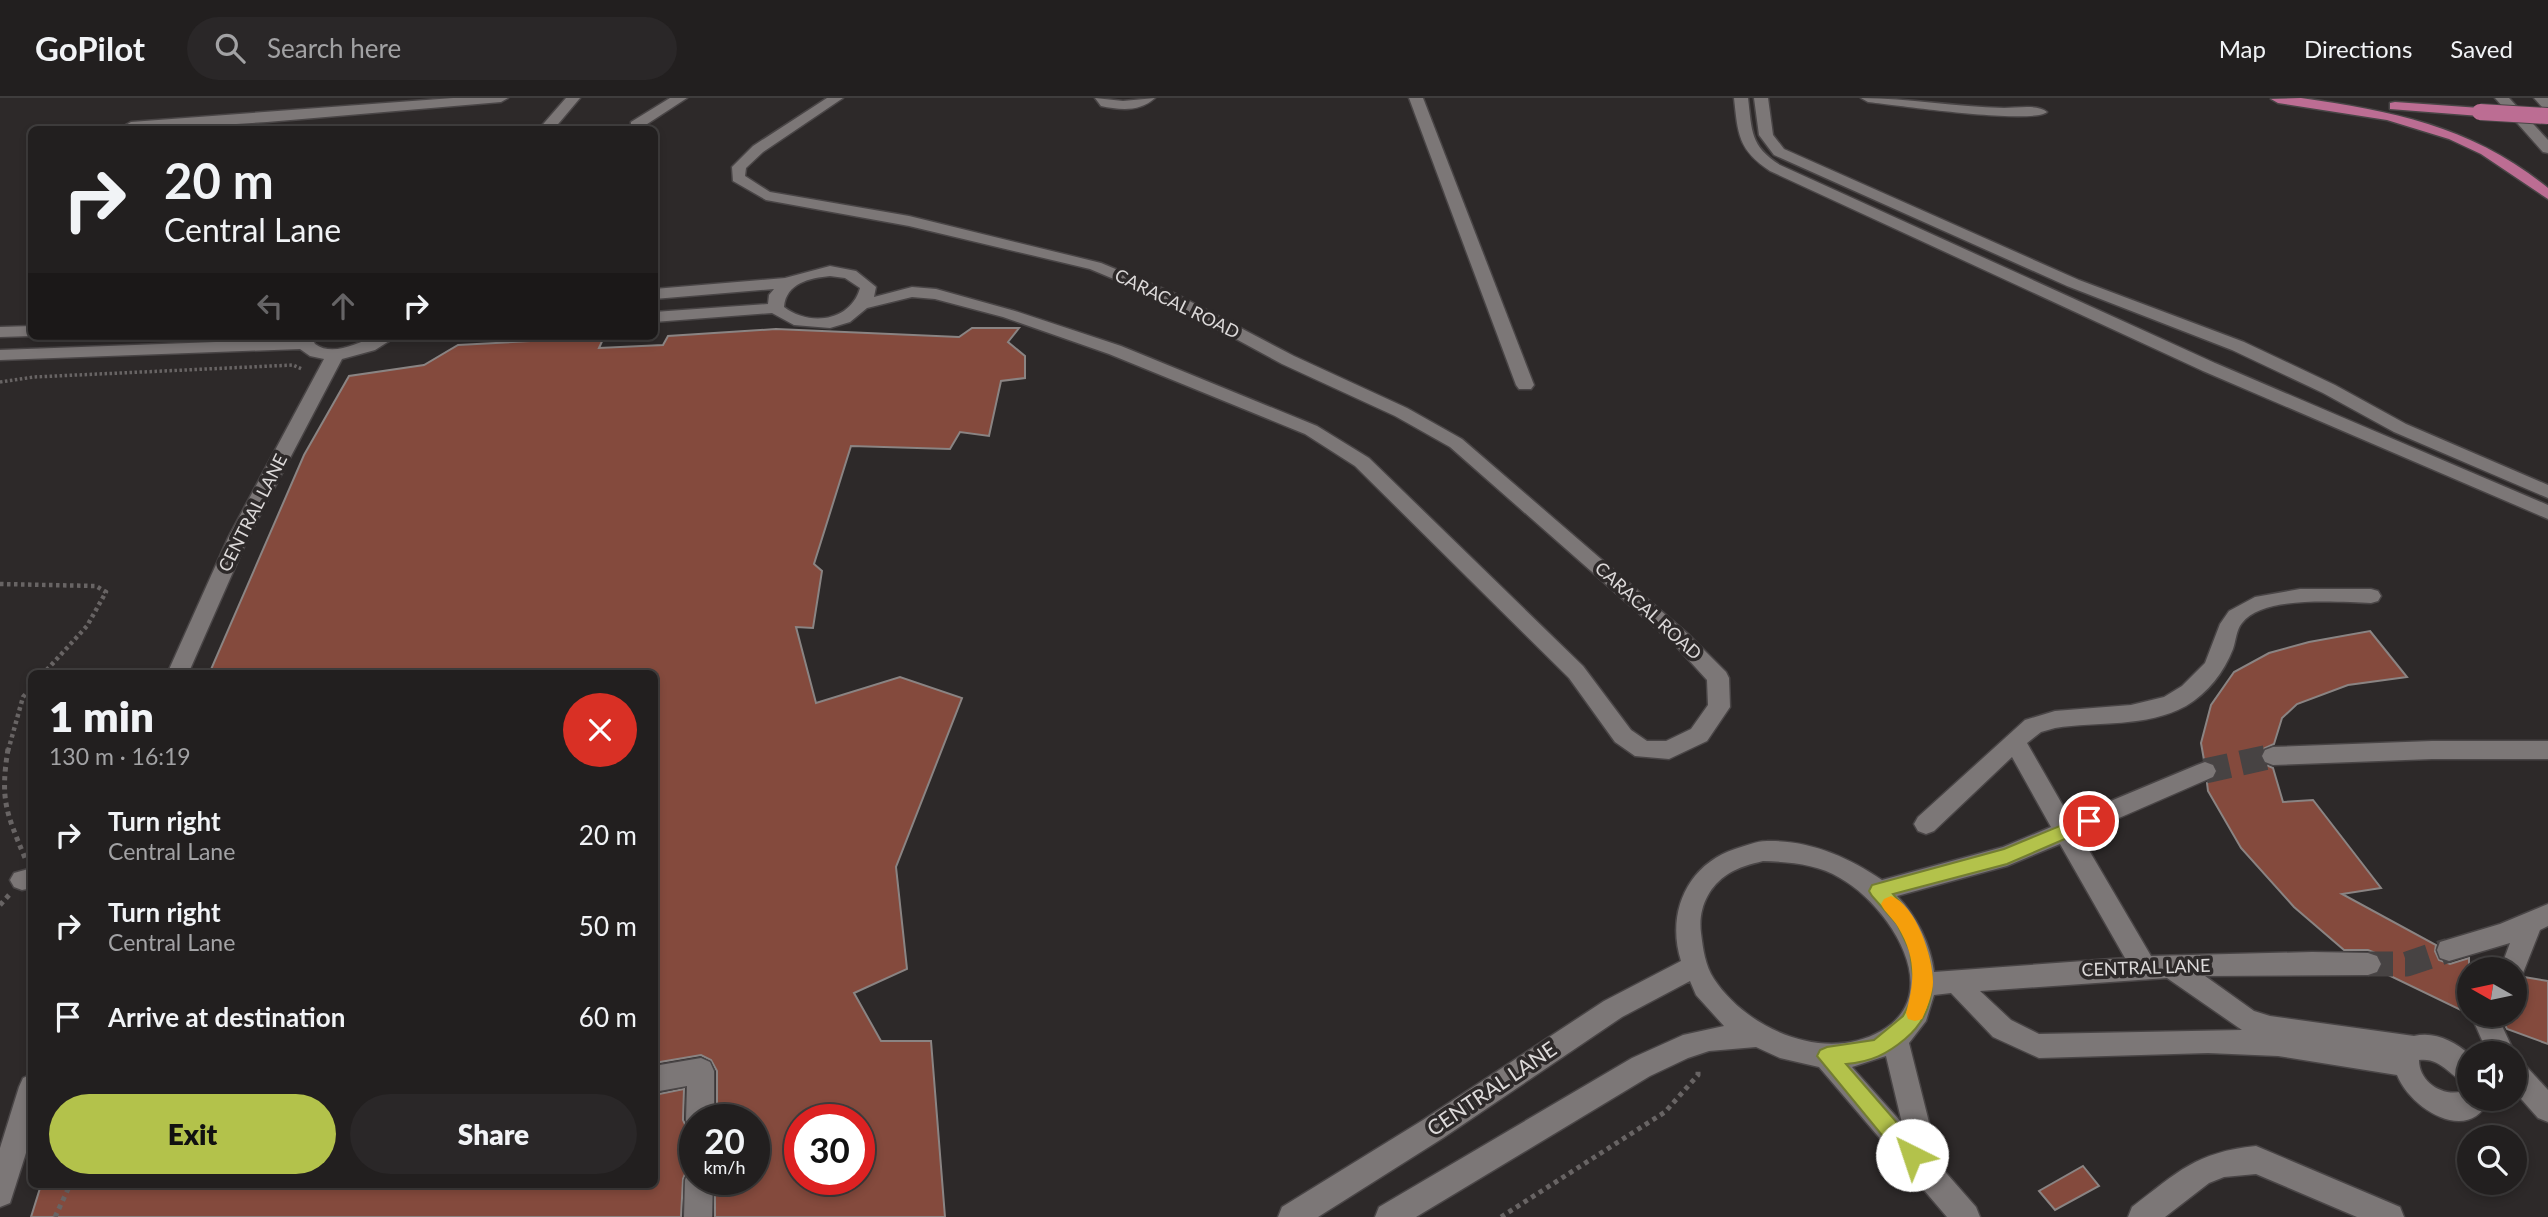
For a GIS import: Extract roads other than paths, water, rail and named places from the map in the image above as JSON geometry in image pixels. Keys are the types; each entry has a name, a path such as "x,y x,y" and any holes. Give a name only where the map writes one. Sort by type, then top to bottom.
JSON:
{"main road":[{"path":"2260,98 2548,116"},
{"path":"2278,99 2382,114 2445,131 2503,159 2548,195"}],"street":[{"path":"131,126 267,118 501,98"},
{"path":"548,126 573,98"},
{"path":"636,124 680,98"},
{"name":"CARACAL ROAD","path":"836,98 758,149 739,167 738,178 766,196 909,221 1095,266 1172,298 1288,360 1401,412 1456,443 1682,640 1718,678 1719,708 1699,735 1668,750 1643,750 1623,736 1576,671 1372,471 1311,430 1115,349 1009,314 936,294 912,292 863,304"},
{"path":"1102,98 1106,103 1134,106 1149,98"},
{"path":"1416,98 1525,385"},
{"path":"1741,98 1748,147 1759,158 1775,167 2209,367 2473,470 2548,492"},
{"path":"1760,98 1766,139 1779,152 2073,283 2238,346 2329,389 2548,512"},
{"path":"1868,98 2001,112 2040,112"},
{"path":"2502,98 2548,149"},
{"path":"2541,98 2548,105"},
{"path":"658,294 788,283 805,275 825,271 844,272 860,277 867,287 867,298 858,310 841,319 821,324 792,321 784,318 776,308 777,295 788,283"},
{"path":"658,317 776,308"},
{"path":"0,332 28,331"},
{"path":"0,355 303,340 310,350 335,355 363,349 385,340"},
{"name":"CENTRAL LANE","path":"179,670 238,538 335,355"},
{"path":"1926,824 2014,741 2039,723 2130,715 2164,707 2196,689 2222,651 2230,624 2247,607 2296,597 2371,596"},
{"path":"2014,741 2144,968"},
{"path":"2273,756 2432,750 2548,750"},
{"path":"1878,891 2007,856 2205,771"},
{"path":"1763,851 1793,851 1852,872 1878,891 1903,919 1919,950 1924,984 1910,1023 1895,1038 1865,1053 1827,1056 1791,1050 1758,1035 1720,1004 1695,966 1688,939 1689,912 1698,889 1714,871 1737,858 1763,851"},
{"path":"2449,950 2504,934 2539,919"},
{"path":"2519,957 2539,919"},
{"name":"CENTRAL LANE","path":"1924,984 2144,968 2293,962 2368,964"},
{"name":"CENTRAL LANE","path":"1292,1217 1433,1129 1613,1009 1695,966"},
{"path":"2172,967 2246,1020 2270,1028 2408,1056"},
{"path":"1955,981 1992,1022 2015,1039 2039,1046 2208,1041 2278,1044 2408,1056 2423,1046 2436,1048 2457,1061"},
{"path":"1389,1217 1641,1067 1700,1041 1758,1035"},
{"path":"1895,1038 1929,1175"},
{"path":"1827,1056 1966,1217"},
{"path":"2408,1056 2408,1076 2417,1088 2444,1105 2457,1108"},
{"path":"658,1078 701,1070 700,1104"},
{"path":"2527,1081 2548,1094"},
{"path":"2527,1086 2548,1109"},
{"path":"0,1193 28,1100"},
{"path":"2142,1217 2199,1173 2224,1163 2256,1160 2390,1217"},
{"path":"698,1217 699,1195"}],"tunnel":[{"path":"2205,771 2273,756"},
{"path":"2368,964 2407,964 2449,950"}]}
